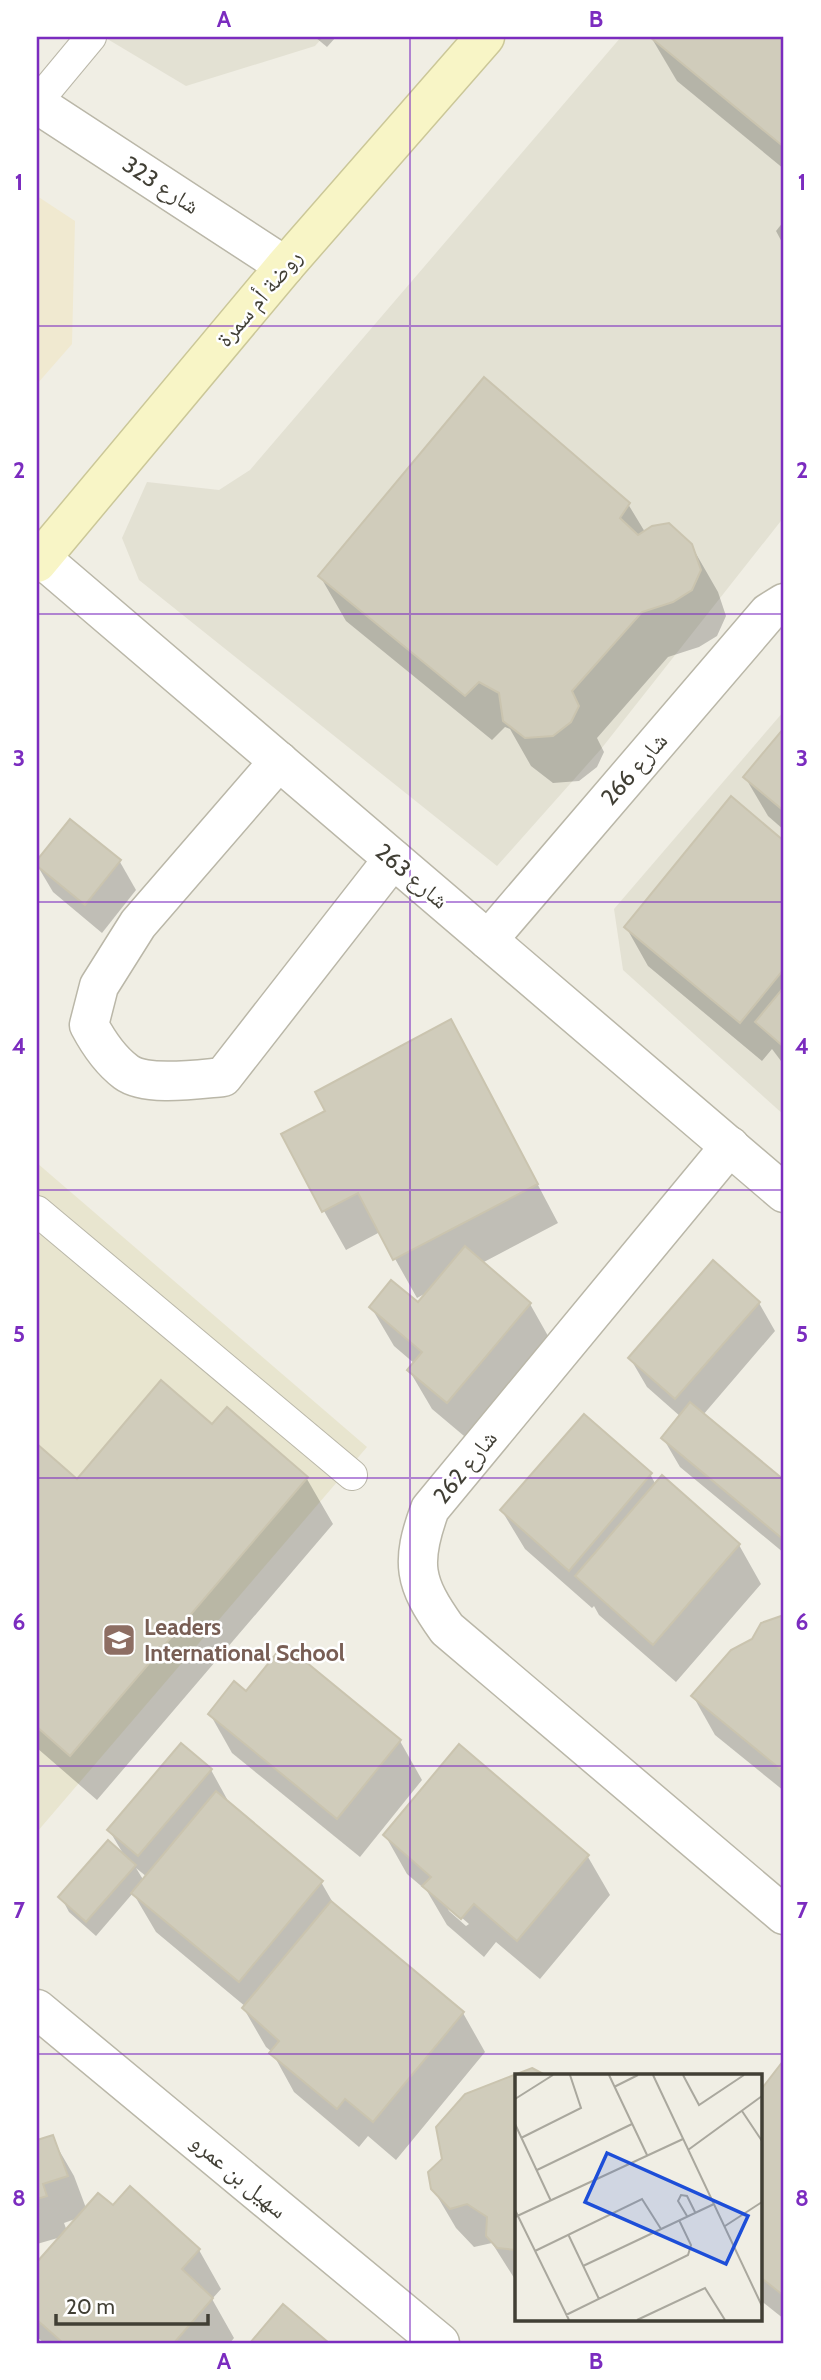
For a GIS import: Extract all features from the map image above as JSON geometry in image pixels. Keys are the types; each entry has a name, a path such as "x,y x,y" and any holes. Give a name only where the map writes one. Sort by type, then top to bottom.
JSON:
{"street":[{"name":"روضة أم سمرة","path":"39,560 285,266 485,37"},
{"name":"شارع 323","path":"37,103 285,266"},
{"name":"شارع 263","path":"39,560 279,761 784,1193"},
{"name":"شارع 266","path":"488,940 768,613 784,603"},
{"path":"279,761 138,924 99,986 89,1025 101,1047 128,1074 165,1082 223,1077 393,859"},
{"name":"شارع 262","path":"730,1146 430,1509 420,1537 417,1567 427,1600 447,1629 784,1914"},
{"name":"سهيل بن عمرو","path":"37,2009 440,2343"}],"lane":[{"path":"37,103 91,37"},
{"path":"37,1210 352,1475"}],"shaded area":[{"path":"104,37 323,37 315,46 186,86"},
{"path":"621,37 784,37 784,517 601,749 497,866 139,580 122,538 147,482 219,490 250,470"},
{"path":"37,196 75,221 72,344 37,384"},
{"path":"784,711 784,1115 623,970 614,909"},
{"name":"Leaders International School","path":"37,1163 367,1447 37,1832"}],"building":[{"path":"650,37 784,37 784,147"},
{"path":"484,377 630,503 620,518 638,535 652,526 669,523 692,544 701,570 692,590 673,602 642,612 572,691 579,706 571,722 553,736 525,738 503,721 499,693 479,682 465,696 318,576"},
{"path":"784,728 784,811 743,777"},
{"path":"731,796 784,841 784,969 740,1023 624,927"},
{"path":"70,819 121,860 85,905 37,866 37,860"},
{"path":"784,987 784,1047 755,1022"},
{"path":"451,1019 538,1184 393,1260 358,1193 322,1212 281,1134 325,1111 315,1092"},
{"path":"465,1246 531,1303 447,1403 407,1370 422,1352 369,1307 391,1280 418,1302"},
{"path":"713,1260 760,1302 675,1399 628,1358"},
{"path":"161,1380 212,1424 227,1407 308,1477 70,1756 37,1727 37,1444 77,1479"},
{"path":"690,1402 784,1480 784,1540 661,1438"},
{"path":"584,1414 652,1473 569,1571 500,1510"},
{"path":"662,1475 740,1544 653,1645 575,1576"},
{"path":"784,1615 784,1772 691,1696 731,1650 752,1639 761,1623"},
{"path":"284,1644 401,1740 337,1819 208,1714 234,1681 246,1691"},
{"path":"181,1743 212,1769 138,1856 107,1830"},
{"path":"459,1744 589,1855 517,1941 474,1904 461,1919 422,1886 431,1877 383,1835"},
{"path":"216,1791 323,1881 239,1982 131,1893"},
{"path":"108,1840 136,1865 86,1922 58,1897"},
{"path":"331,1901 464,2012 373,2122 345,2099 337,2109 269,2053 279,2041 242,2008"},
{"path":"784,2060 784,2296 762,2279 762,2088"},
{"path":"532,2068 543,2074 517,2074"},
{"path":"515,2075 515,2250 497,2248 486,2236 487,2217 467,2204 450,2209 431,2189 428,2172 442,2159 436,2127 465,2094"},
{"path":"53,2135 68,2176 43,2184 47,2196 37,2199 37,2140"},
{"path":"130,2186 200,2249 182,2269 213,2298 174,2343 63,2343 37,2320 37,2262 98,2193 113,2205"},
{"path":"283,2304 329,2343 250,2343"}],"place":[{"name":"Leaders International School","path":"119,1640"}]}
